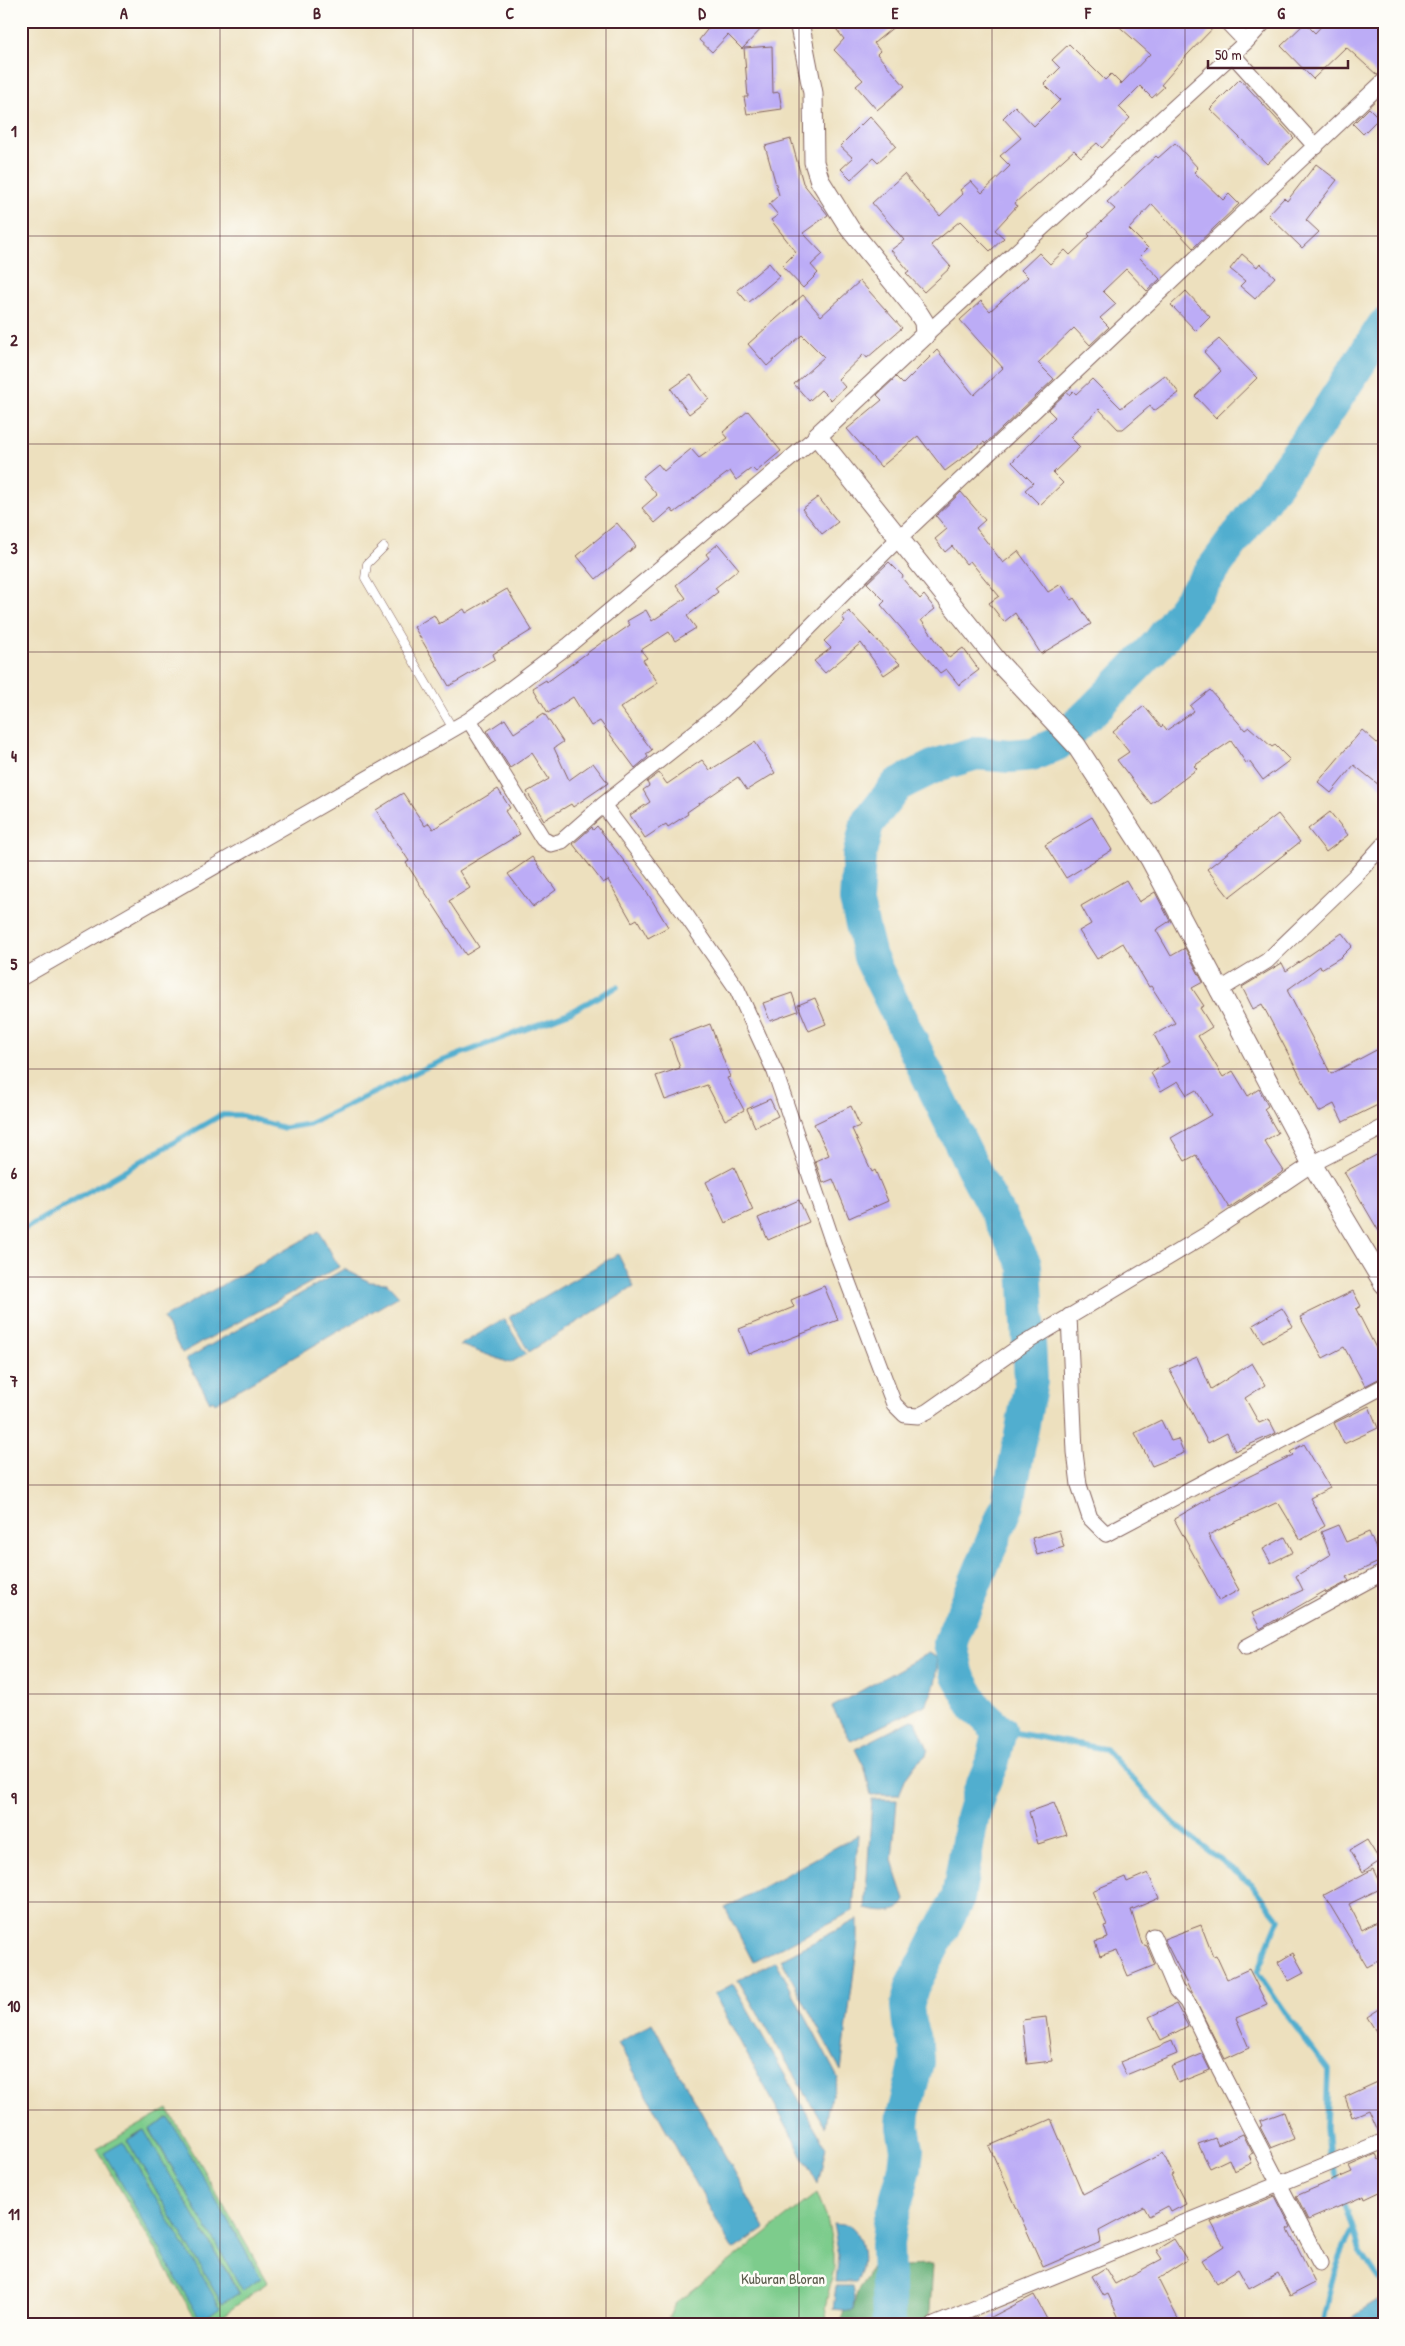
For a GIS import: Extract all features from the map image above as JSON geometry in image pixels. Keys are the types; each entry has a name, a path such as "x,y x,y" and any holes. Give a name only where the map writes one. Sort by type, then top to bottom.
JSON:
{"street":[{"path":"797,21 800,27 813,93 814,162 820,181 850,229 919,314 924,322 925,335"},
{"path":"1226,21 1246,42"},
{"path":"21,978 469,720 569,645 817,436 1246,42 1265,21"},
{"path":"1232,54 1316,147"},
{"path":"469,720 546,843 551,844 562,841 603,805 723,710 798,640 898,539 1384,81"},
{"path":"817,436 999,663 1076,745 1150,859 1218,991 1312,1164 1384,1284"},
{"path":"603,805 686,915 737,989 775,1072 832,1240 894,1404 905,1415 918,1416 928,1411 1022,1345 1209,1233 1312,1164 1384,1127"},
{"path":"1218,991 1267,961 1355,876 1384,844"},
{"path":"1064,1319 1079,1484 1090,1518 1106,1534 1118,1530 1384,1386"},
{"path":"1246,1647 1384,1572"},
{"path":"1153,1936 1176,1990 1188,2002 1218,2066 1320,2263"},
{"path":"934,2325 1384,2141"}],"lane":[{"path":"384,547 367,564 365,578 453,729"}],"green space":[{"path":"168,2109 268,2282 210,2325 199,2325 97,2149","holes":["168,2118 261,2278 243,2290 150,2130","143,2130 239,2292 222,2304 127,2140"]},
{"name":"Kuburan Bloran","path":"817,2193 827,2218 834,2254 834,2270 825,2306 828,2325 665,2325 675,2304"},
{"path":"933,2265 930,2310 926,2325 839,2325 844,2310 853,2311 857,2291 867,2277 870,2267"}],"water":[{"path":"319,1231 339,1267 182,1353 163,1318"},
{"path":"618,1254 634,1287 529,1352 509,1317"},
{"path":"344,1269 370,1282 387,1283 399,1296 215,1403 213,1400 210,1402 186,1359"},
{"path":"504,1319 526,1354 510,1363 460,1345"},
{"path":"928,1653 936,1657 937,1675 925,1705 851,1741 832,1707"},
{"path":"912,1720 916,1721 928,1749 926,1755 917,1763 906,1778 899,1795 871,1795 865,1769 855,1749"},
{"path":"872,1800 897,1800 892,1860 905,1900 899,1909 894,1911 882,1912 865,1909"},
{"path":"858,1835 853,1911 753,1962 725,1908"},
{"path":"858,1919 858,1940 841,2071 781,1959"},
{"path":"776,1961 838,2078 828,2108 825,2127 738,1980"},
{"path":"733,1984 826,2147 818,2184 714,1994"},
{"path":"652,2023 765,2228 733,2250 618,2043"},
{"path":"169,2118 261,2278 243,2291 150,2129"},
{"path":"144,2130 239,2293 222,2304 127,2140"},
{"path":"123,2142 220,2307 201,2321 104,2153"},
{"path":"833,2224 846,2225 852,2228 860,2240 863,2262 856,2282 836,2282 839,2255"},
{"path":"836,2286 852,2286 854,2297 853,2311 833,2309"},
{"path":"1384,2297 1384,2325 1349,2325 1347,2320"}],"building":[{"path":"714,21 769,21 742,49 728,35 712,52 699,40"},
{"path":"830,21 901,21 874,43 880,51 877,54 905,86 877,110 856,86 863,80 834,50 844,39"},
{"path":"1113,21 1217,21 1217,24 1188,54 1161,85 1164,87 1152,98 1140,86 1119,107 1130,118 1102,148 1097,143 1081,157 1074,150 1015,203 1017,206 995,230 1004,238 990,251 960,221 931,245 951,267 924,292 906,273 909,271 891,250 904,240 872,203 904,174 940,216 963,194 960,190 971,181 982,193 1010,166 1000,156 1021,138 1003,118 1015,106 1034,126 1060,100 1044,84 1060,68 1052,60 1069,44 1105,80 1111,74 1121,84 1150,54"},
{"path":"1326,21 1384,21 1384,72 1377,75 1346,47 1313,79 1281,46 1305,23 1315,33"},
{"path":"772,46 773,93 779,92 782,109 747,114 744,97 748,97 744,48"},
{"path":"1240,79 1294,138 1267,164 1210,109"},
{"path":"1369,108 1379,118 1363,134 1353,124"},
{"path":"870,116 896,146 878,162 874,158 851,179 841,169 853,158 840,146"},
{"path":"791,139 803,183 828,215 803,233 823,254 811,265 818,273 803,288 782,266 796,252 771,220 778,215 769,204 779,195 765,146"},
{"path":"1175,143 1198,168 1194,172 1223,200 1229,194 1239,204 1193,248 1152,204 1129,229 1148,248 1139,257 1160,279 1147,291 1126,269 1103,291 1116,304 1100,318 1109,327 1090,345 1074,328 1038,363 1054,379 985,444 984,442 945,471 918,436 881,467 847,429 882,400 877,395 896,377 903,384 937,350 974,395 1003,368 960,320 981,301 990,311 1028,277 1021,270 1039,253 1050,264 1065,250 1070,255 1090,236 1088,234 1115,209 1107,202 1156,156 1158,158"},
{"path":"1316,164 1337,180 1306,220 1319,232 1302,248 1268,215 1284,198 1287,201"},
{"path":"1242,254 1257,267 1260,263 1275,277 1255,299 1240,286 1245,281 1230,269"},
{"path":"769,263 780,276 748,303 737,290"},
{"path":"860,281 902,328 867,358 864,354 838,379 845,387 831,400 821,390 809,401 794,384 824,357 802,335 767,366 748,344 803,295 821,316"},
{"path":"1186,291 1210,317 1196,331 1171,305"},
{"path":"1219,339 1257,378 1216,418 1195,396 1221,371 1204,352"},
{"path":"691,375 709,399 689,414 671,389"},
{"path":"1165,375 1179,393 1154,411 1150,406 1123,429 1118,429 1099,409 1070,437 1080,447 1053,473 1063,483 1040,505 1025,490 1033,483 1012,462 1055,417 1048,410 1067,392 1069,395 1073,391 1076,394 1092,379 1121,408"},
{"path":"748,411 781,451 756,472 752,468 736,480 730,471 674,513 671,509 655,523 642,508 657,495 642,477 658,464 664,471 691,449 699,458 728,438 723,432"},
{"path":"961,492 985,520 976,528 1003,563 1018,551 1048,592 1061,584 1071,600 1074,598 1091,624 1041,654 1015,613 1004,622 989,603 999,596 970,561 966,564 952,546 945,552 935,539 947,529 936,516"},
{"path":"818,497 838,522 822,534 802,509"},
{"path":"617,523 636,546 596,579 577,556"},
{"path":"718,544 739,569 715,588 718,592 687,616 696,628 675,641 669,632 641,650 647,658 643,660 658,683 620,708 652,750 646,754 648,757 635,768 600,721 591,726 573,697 548,713 533,688 546,680 547,682 605,640 607,641 630,625 627,621 646,610 652,621 686,598 676,585 709,558 706,554"},
{"path":"889,562 903,576 902,578 920,599 924,595 935,609 921,620 949,658 963,648 979,670 959,685 946,669 940,673 881,605 885,601 867,583"},
{"path":"507,589 532,630 493,654 495,659 449,686 414,627 434,615 439,624 464,609 466,613"},
{"path":"849,611 900,664 884,675 861,643 825,673 814,661 831,648 824,641 845,621 842,617"},
{"path":"1210,690 1245,730 1249,727 1272,747 1275,745 1290,760 1263,780 1249,761 1246,763 1231,741 1194,766 1197,769 1151,804 1117,760 1129,752 1113,732 1144,706 1161,727 1163,725 1167,730 1194,711 1190,706"},
{"path":"544,713 563,742 554,748 569,780 593,763 608,783 573,807 571,804 544,820 527,792 549,779 532,753 510,768 487,731 505,719 514,733"},
{"path":"1362,730 1384,749 1384,789 1354,765 1331,793 1318,782"},
{"path":"755,742 775,773 747,790 738,777 687,812 688,814 668,827 666,824 645,838 630,815 650,802 643,790 649,786 647,782 659,773 667,784 702,760 710,770"},
{"path":"498,789 510,808 505,811 520,834 459,871 470,888 449,901 479,947 466,955 406,863 409,861 376,810 403,793 425,826 429,823 433,829"},
{"path":"1330,812 1348,835 1326,852 1308,829"},
{"path":"1278,814 1300,842 1229,897 1207,869"},
{"path":"1092,817 1112,850 1066,878 1045,845"},
{"path":"597,826 644,887 668,927 648,938 637,919 632,922 608,880 603,883 573,844 592,827 593,830"},
{"path":"532,857 556,890 533,907 508,874"},
{"path":"1126,880 1139,902 1155,892 1170,921 1156,930 1171,956 1185,948 1203,982 1192,988 1204,1006 1200,1008 1212,1027 1198,1036 1223,1077 1233,1071 1248,1096 1259,1089 1268,1106 1264,1109 1278,1133 1264,1141 1284,1171 1229,1208 1196,1155 1185,1161 1171,1138 1211,1115 1196,1090 1187,1095 1178,1081 1161,1091 1151,1073 1169,1062 1154,1035 1175,1023 1151,986 1149,987 1123,943 1097,959 1079,931 1091,924 1081,906"},
{"path":"1342,933 1352,946 1341,957 1321,969 1320,966 1287,990 1331,1074 1384,1046 1384,1102 1343,1122 1334,1104 1319,1112 1262,1004 1253,1009 1242,987 1282,963 1286,971"},
{"path":"792,993 798,1011 770,1021 763,1003"},
{"path":"815,998 826,1024 809,1031 798,1005"},
{"path":"710,1024 730,1077 727,1078 744,1110 725,1120 707,1085 665,1100 656,1076 680,1068 670,1039"},
{"path":"770,1099 778,1116 755,1127 747,1109"},
{"path":"851,1106 860,1126 852,1129 872,1172 875,1170 888,1201 849,1218 833,1179 823,1183 815,1161 829,1155 814,1124"},
{"path":"1384,1151 1384,1240 1344,1172"},
{"path":"734,1167 753,1210 725,1223 706,1182"},
{"path":"799,1200 809,1222 768,1240 758,1218"},
{"path":"824,1286 838,1320 749,1354 739,1329 794,1307 791,1300"},
{"path":"1353,1291 1361,1306 1356,1309 1377,1350 1384,1347 1384,1376 1365,1386 1344,1347 1323,1358 1300,1317"},
{"path":"1282,1308 1293,1326 1263,1342 1253,1325"},
{"path":"1197,1357 1211,1389 1252,1363 1265,1385 1245,1398 1259,1423 1269,1419 1276,1433 1235,1451 1227,1433 1208,1443 1169,1369"},
{"path":"1369,1406 1378,1428 1344,1444 1334,1423"},
{"path":"1161,1420 1171,1441 1178,1439 1184,1453 1152,1466 1135,1433"},
{"path":"1304,1444 1330,1488 1310,1498 1325,1526 1301,1540 1278,1502 1208,1535 1239,1590 1219,1601 1174,1519 1210,1498 1209,1496 1293,1455 1290,1452"},
{"path":"1338,1525 1346,1542 1369,1532 1381,1561 1346,1577 1349,1581 1326,1593 1325,1591 1260,1629 1252,1613 1303,1590 1296,1576 1330,1555 1321,1532"},
{"path":"1059,1530 1064,1547 1037,1555 1032,1538"},
{"path":"1285,1537 1293,1552 1271,1563 1263,1549"},
{"path":"1054,1803 1067,1835 1038,1844 1029,1812"},
{"path":"1367,1840 1380,1861 1363,1872 1350,1850"},
{"path":"1373,1869 1382,1888 1349,1904 1362,1930 1378,1921 1384,1930 1384,1958 1367,1967 1324,1895"},
{"path":"1148,1873 1159,1898 1131,1910 1142,1944 1147,1946 1155,1965 1128,1976 1117,1950 1100,1956 1095,1942 1108,1938 1104,1926 1107,1925 1092,1891 1125,1877 1127,1882"},
{"path":"1201,1925 1213,1956 1216,1955 1227,1979 1249,1969 1267,2005 1236,2018 1249,2048 1225,2059 1164,1939"},
{"path":"1293,1953 1304,1973 1289,1981 1278,1962"},
{"path":"1176,2004 1188,2026 1161,2040 1149,2017"},
{"path":"1384,2006 1384,2044 1367,2017"},
{"path":"1046,2017 1052,2061 1027,2064 1022,2020"},
{"path":"1172,2041 1177,2054 1126,2075 1120,2062"},
{"path":"1202,2054 1210,2070 1178,2083 1171,2067"},
{"path":"1384,2079 1384,2132 1379,2133 1369,2110 1352,2117 1345,2097"},
{"path":"1284,2112 1294,2139 1271,2148 1260,2127 1262,2126 1260,2121"},
{"path":"1051,2119 1083,2194 1163,2153 1173,2174 1171,2175 1186,2204 1171,2212 1168,2206 1149,2216 1144,2207 1099,2231 1101,2242 1043,2267 989,2146"},
{"path":"1243,2134 1253,2154 1249,2156 1252,2163 1234,2171 1229,2159 1210,2168 1198,2144 1215,2138 1218,2145"},
{"path":"1376,2154 1379,2160 1384,2157 1384,2190 1365,2199 1364,2196 1308,2220 1296,2196 1352,2172 1349,2166"},
{"path":"1275,2196 1291,2227 1288,2229 1315,2283 1290,2296 1278,2273 1249,2289 1238,2269 1216,2283 1202,2260 1224,2246 1211,2222"},
{"path":"1174,2239 1187,2260 1158,2279 1181,2325 1122,2325 1108,2294 1104,2296 1092,2276 1105,2268 1115,2284 1162,2259 1156,2250"},
{"path":"1034,2295 1050,2325 976,2325"}],"waterway":[{"path":"889,2325 887,2244 890,2223 905,2168 907,2149 903,2127 904,2113 917,2062 916,2046 909,2024 907,2006 912,1987 958,1898 972,1818 980,1791 993,1760 1000,1730 976,1708 958,1676 950,1643 1008,1504 1031,1381 1025,1265 973,1168 870,957 856,900 859,857 867,824 897,785 937,765 977,753 1010,756 1033,754 1057,744 1095,708 1158,644 1322,420 1384,325"},
{"path":"21,1231 221,1115 239,1115 284,1128 309,1124 429,1066 568,1013 617,987"},
{"path":"1000,1730 1105,1749 1176,1825 1251,1884 1279,1919 1257,1971 1283,2010 1328,2070 1326,2127 1328,2151 1339,2184"},
{"path":"1343,2198 1360,2250 1384,2286"},
{"path":"1322,2325 1330,2288 1347,2241 1353,2230"}]}
